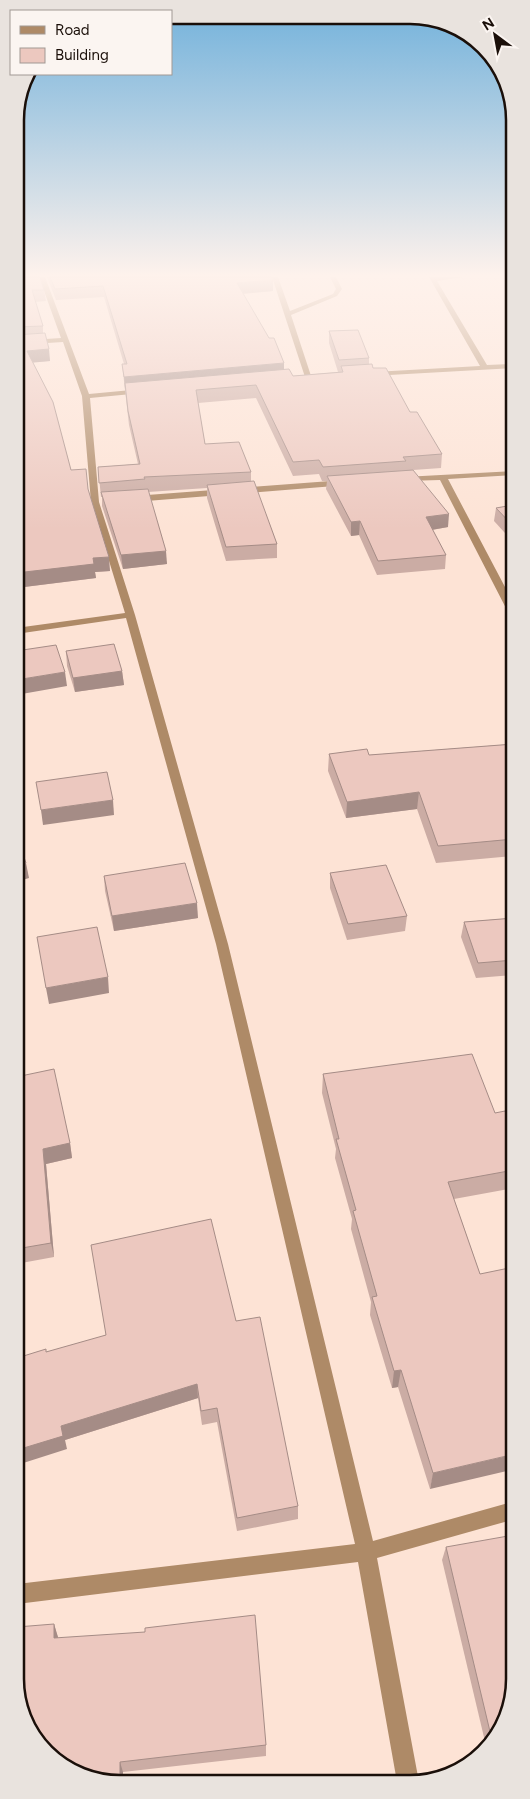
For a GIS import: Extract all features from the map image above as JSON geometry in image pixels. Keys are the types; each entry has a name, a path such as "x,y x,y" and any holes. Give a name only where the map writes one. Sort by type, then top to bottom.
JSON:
{"street":[{"path":"73,361 86,396 100,501 222,944 366,1552 407,1775"},
{"path":"303,361 308,377"},
{"path":"481,361 485,368"},
{"path":"367,374 506,366"},
{"path":"299,378 318,377"},
{"path":"86,396 154,390"},
{"path":"392,480 506,473"},
{"path":"442,476 506,599"},
{"path":"125,500 353,482"},
{"path":"24,630 130,615"},
{"path":"24,1593 366,1552 506,1513"}],"building":[{"path":"24,361 32,361 53,402 71,470 86,469 88,489 109,557 93,558 94,564 24,572"},
{"path":"126,361 283,361 284,363 124,377 122,364 127,364"},
{"path":"372,364 373,368 386,368 410,412 417,412 442,454 403,457 406,461 323,467 319,460 293,462 256,385 196,390 205,444 239,442 251,472 144,477 145,479 99,483 98,467 140,464 128,411 125,383 289,369 293,376 343,372 341,366"},
{"path":"413,470 449,514 426,517 446,555 378,561 360,521 351,522 327,476"},
{"path":"254,481 277,544 226,547 207,485"},
{"path":"148,489 166,551 121,555 101,492"},
{"path":"506,506 506,519 496,508"},
{"path":"114,644 122,671 73,678 66,651"},
{"path":"56,645 65,672 24,679 24,650"},
{"path":"506,745 506,840 438,846 419,792 347,802 329,754 367,749 369,755"},
{"path":"107,772 113,800 41,810 36,782"},
{"path":"185,863 197,903 112,916 104,876"},
{"path":"386,865 407,916 348,924 330,873"},
{"path":"506,919 506,961 478,963 464,922"},
{"path":"97,927 108,977 46,988 37,937"},
{"path":"472,1054 495,1113 505,1111 506,1171 448,1182 480,1274 506,1269 506,1456 433,1473 401,1370 394,1371 372,1297 377,1296 353,1211 356,1210 336,1139 339,1139 323,1074"},
{"path":"54,1069 70,1143 43,1149 51,1243 24,1248 24,1075"},
{"path":"211,1219 236,1321 260,1317 298,1506 237,1518 217,1408 201,1411 197,1384 61,1426 63,1436 24,1448 24,1356 46,1349 46,1352 106,1335 91,1245"},
{"path":"506,1536 506,1685 499,1716 490,1732 446,1547"},
{"path":"255,1615 266,1745 120,1762 120,1775 89,1770 67,1759 52,1747 34,1721 26,1698 24,1685 24,1626 54,1624 54,1638 145,1632 145,1628"}]}
